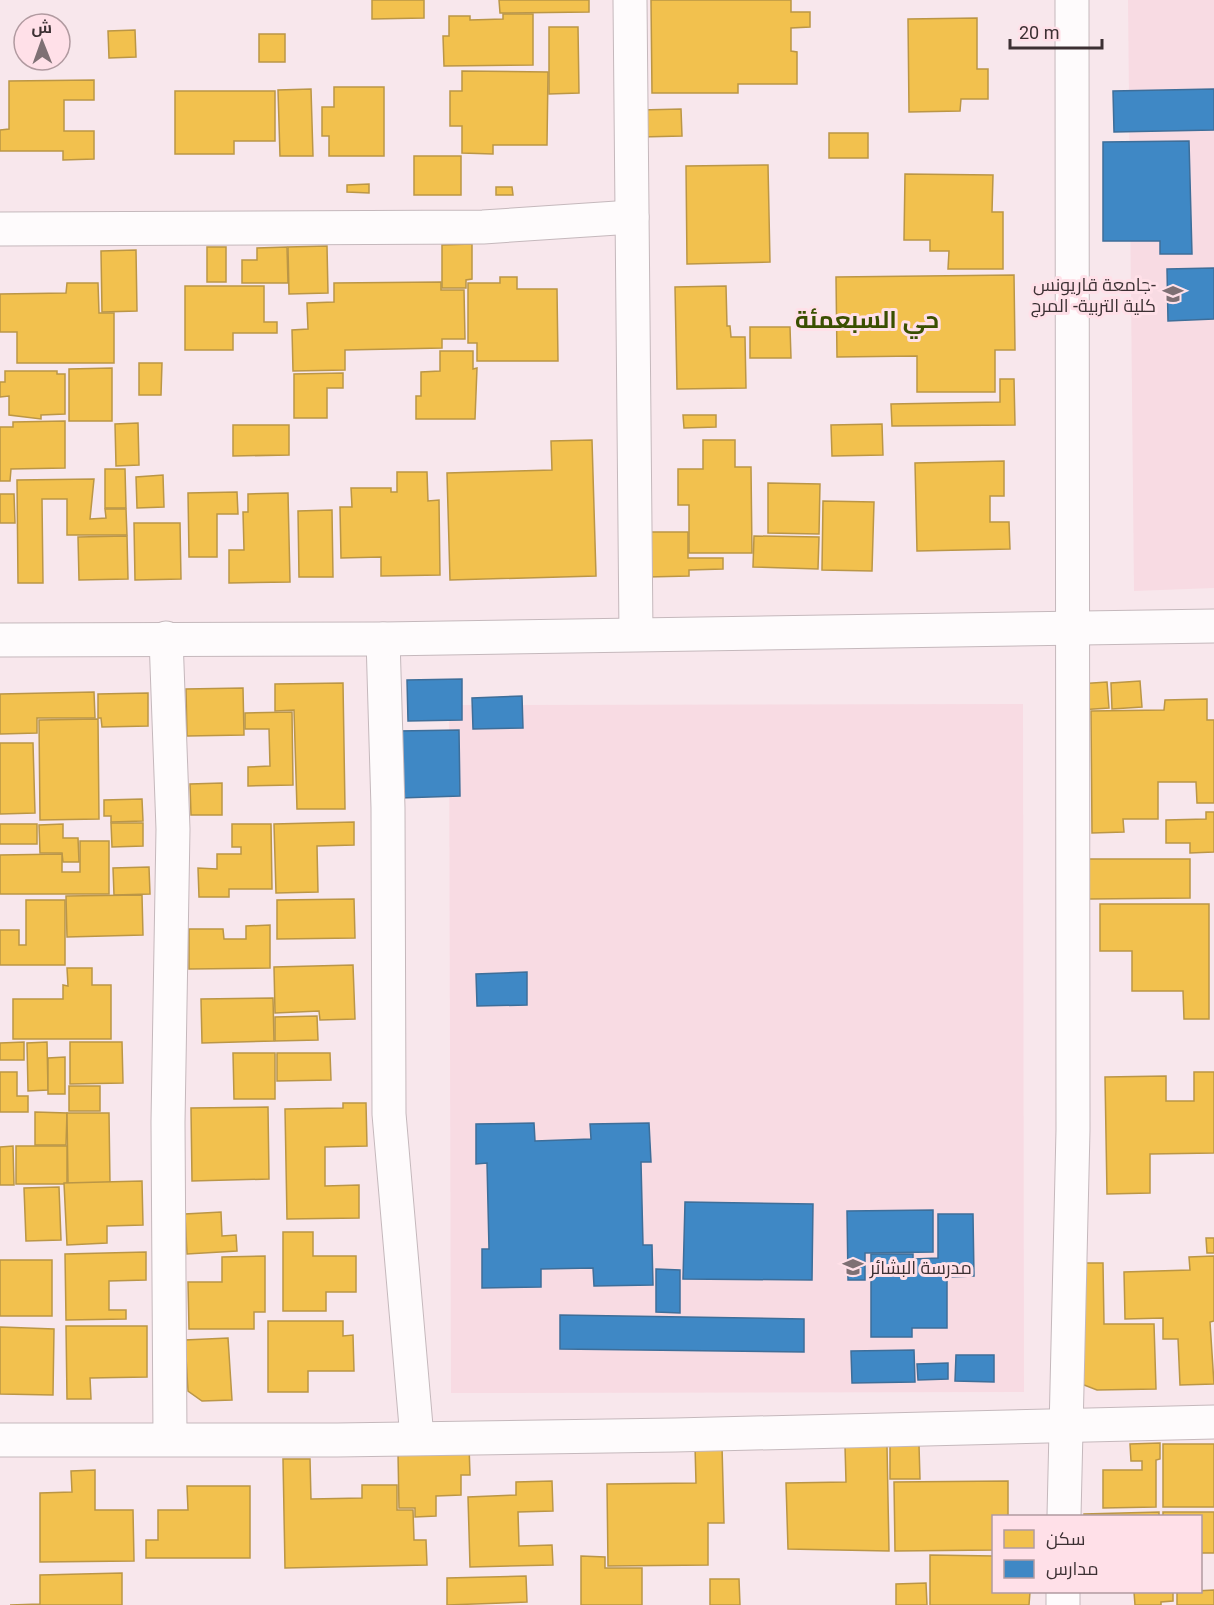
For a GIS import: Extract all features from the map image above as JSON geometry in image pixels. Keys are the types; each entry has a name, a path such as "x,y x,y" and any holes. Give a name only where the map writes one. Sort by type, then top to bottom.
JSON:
{"street":[{"path":"630,0 636,634"},
{"path":"1064,1515 1064,1424 1073,1130 1072,0"},
{"path":"0,229 483,226 632,217"},
{"path":"0,640 383,639 1214,626"},
{"path":"166,639 173,829 168,1122 170,1438"},
{"path":"383,639 388,808 389,1114 417,1438"},
{"path":"0,1440 675,1435 1214,1422"}],"shaded area":[{"name":"جامعة قاريونس- كلية التربية- المرج","path":"1128,0 1214,0 1214,588 1134,591"},
{"path":"1023,704 1024,1392 451,1393 449,705"}],"building: سكن":[{"path":"372,0 424,0 424,18 372,19"},
{"path":"499,0 589,0 589,12 500,13"},
{"path":"651,0 791,0 791,12 810,12 810,27 791,28 791,51 797,52 797,84 738,84 738,93 652,93"},
{"path":"503,14 533,14 533,65 444,66 443,36 449,36 449,16 470,16 470,20 503,19"},
{"path":"977,18 977,69 988,69 988,99 961,99 960,111 909,112 908,19"},
{"path":"549,27 578,27 579,93 549,94"},
{"path":"135,30 136,57 109,58 108,31"},
{"path":"259,34 285,34 285,62 259,62"},
{"path":"462,71 548,72 547,145 493,145 493,154 462,153 462,126 450,126 450,91 462,91"},
{"path":"94,80 94,100 64,100 64,131 94,131 94,159 63,160 63,151 0,151 0,130 9,129 9,81"},
{"path":"334,87 384,87 384,156 329,156 329,136 322,136 322,107 334,107"},
{"path":"311,89 313,156 280,156 278,90"},
{"path":"175,91 275,91 275,141 234,141 234,154 175,154"},
{"path":"681,109 682,136 641,137 641,110"},
{"path":"829,133 868,133 868,158 829,158"},
{"path":"414,156 461,156 461,195 414,195"},
{"path":"768,165 770,262 687,264 686,166"},
{"path":"905,174 993,175 992,212 1003,212 1003,269 948,269 949,251 930,251 930,240 904,240"},
{"path":"369,184 369,193 347,192 347,185"},
{"path":"496,187 512,187 513,195 496,195"},
{"path":"472,244 472,279 466,280 466,288 442,288 442,245"},
{"path":"327,246 328,293 289,294 288,247"},
{"path":"207,247 226,247 226,282 207,282"},
{"path":"287,247 288,283 242,283 242,260 257,260 257,248"},
{"path":"136,250 137,311 102,312 101,251"},
{"path":"1014,275 1015,350 995,350 995,392 917,392 917,356 837,357 836,277"},
{"path":"500,277 517,277 517,289 557,289 558,361 477,361 477,343 468,343 468,283 500,283"},
{"path":"441,282 441,290 464,290 465,339 442,339 442,348 345,350 345,370 293,371 292,330 308,329 307,303 334,302 334,283"},
{"path":"67,283 98,283 99,313 114,313 114,363 17,363 17,332 0,332 0,294 66,293"},
{"path":"185,286 264,286 264,322 277,322 277,333 233,333 233,350 185,350"},
{"path":"726,286 727,326 730,326 731,337 745,337 746,388 677,389 675,287"},
{"path":"750,327 790,327 791,358 750,358"},
{"path":"440,351 473,351 473,369 477,368 475,419 416,419 416,396 421,396 421,372 440,371"},
{"path":"139,363 162,363 161,395 139,395"},
{"path":"112,368 112,421 69,421 69,369"},
{"path":"5,371 57,371 57,374 65,374 65,414 41,415 41,419 9,415 9,396 0,397 0,382 5,382"},
{"path":"343,373 343,388 327,388 327,418 294,418 294,374"},
{"path":"1000,379 1014,379 1015,425 892,426 891,404 1000,402"},
{"path":"683,415 716,415 716,427 684,428"},
{"path":"65,421 65,468 11,469 10,481 0,481 0,427 13,427 13,422"},
{"path":"138,423 139,465 116,466 115,424"},
{"path":"882,424 883,455 832,456 831,425"},
{"path":"233,425 289,425 289,455 233,456"},
{"path":"592,440 596,576 450,580 447,473 552,470 551,441"},
{"path":"703,440 735,440 735,467 751,467 752,553 689,553 689,505 678,505 678,469 703,469"},
{"path":"1004,461 1004,496 990,496 990,522 1009,522 1010,549 917,551 915,463"},
{"path":"105,469 125,469 126,508 105,508"},
{"path":"397,472 427,472 428,501 439,500 440,575 381,576 381,557 341,558 340,507 352,507 351,488 391,488 391,492 397,492"},
{"path":"163,475 164,507 137,508 136,477"},
{"path":"94,479 90,519 106,518 105,509 126,509 127,535 67,535 67,499 42,499 43,583 18,583 17,480"},
{"path":"768,483 820,484 819,534 768,533"},
{"path":"237,492 238,514 217,514 217,557 189,557 188,493"},
{"path":"288,493 290,582 229,583 229,550 244,550 243,512 248,512 248,494"},
{"path":"0,494 14,494 15,523 0,523"},
{"path":"823,501 874,502 872,571 822,570"},
{"path":"332,510 333,577 299,577 298,511"},
{"path":"134,523 180,523 181,579 135,580"},
{"path":"649,532 688,532 688,558 723,558 723,569 689,570 689,576 648,577"},
{"path":"127,536 128,579 79,580 78,537"},
{"path":"754,536 819,537 818,569 753,567"},
{"path":"1140,681 1142,707 1112,709 1111,683"},
{"path":"1107,682 1109,708 1079,710 1078,684"},
{"path":"343,683 345,809 297,809 294,710 275,711 275,684"},
{"path":"243,688 244,735 187,736 186,689"},
{"path":"94,692 95,718 37,718 37,733 0,734 0,694"},
{"path":"148,693 148,726 102,727 101,718 98,718 98,694"},
{"path":"1207,699 1207,720 1214,720 1214,803 1197,803 1196,782 1158,782 1158,819 1123,819 1124,832 1092,833 1091,711 1164,710 1165,700"},
{"path":"292,712 293,785 248,786 248,767 270,766 269,729 245,729 245,713"},
{"path":"98,719 99,819 40,820 39,720"},
{"path":"0,743 33,743 35,813 0,814"},
{"path":"222,783 222,815 191,815 190,784"},
{"path":"142,799 143,821 111,822 111,816 104,816 104,800"},
{"path":"1206,812 1214,812 1214,852 1190,853 1190,843 1166,843 1166,820 1206,819"},
{"path":"354,822 354,845 317,846 318,892 276,893 274,824"},
{"path":"111,823 143,823 143,846 112,847"},
{"path":"0,824 37,824 37,844 0,844"},
{"path":"63,824 63,838 78,838 79,862 63,862 62,853 40,853 39,825"},
{"path":"232,824 271,824 272,889 229,889 229,897 199,897 198,868 217,869 217,854 241,854 241,847 232,847"},
{"path":"80,841 109,841 109,894 0,894 0,855 62,854 62,872 80,872"},
{"path":"1088,859 1190,859 1190,898 1089,899"},
{"path":"149,867 150,894 114,895 113,868"},
{"path":"142,895 143,935 67,937 66,896"},
{"path":"354,899 355,938 277,939 277,900"},
{"path":"26,900 65,900 65,965 0,965 0,930 19,930 19,945 26,945"},
{"path":"1100,904 1209,904 1209,1019 1184,1019 1183,991 1132,991 1132,951 1100,951"},
{"path":"270,925 270,968 189,969 189,929 223,929 224,939 246,939 246,926"},
{"path":"353,965 355,1019 320,1020 319,1011 275,1013 274,967"},
{"path":"67,968 92,968 92,985 111,985 111,1039 13,1039 13,999 63,999 63,985 68,986"},
{"path":"273,998 274,1041 202,1043 201,999"},
{"path":"317,1016 318,1040 275,1041 275,1017"},
{"path":"24,1042 24,1060 0,1060 0,1043"},
{"path":"47,1042 48,1090 28,1091 27,1043"},
{"path":"70,1042 122,1042 123,1083 70,1084"},
{"path":"233,1053 275,1053 275,1099 234,1099"},
{"path":"277,1053 330,1053 331,1080 277,1081"},
{"path":"65,1057 65,1094 48,1094 48,1058"},
{"path":"0,1072 17,1072 17,1096 28,1096 28,1112 0,1112"},
{"path":"1194,1072 1214,1072 1214,1153 1150,1154 1150,1193 1107,1194 1105,1077 1166,1076 1166,1101 1194,1101"},
{"path":"69,1086 100,1086 100,1111 69,1111"},
{"path":"343,1103 366,1103 367,1146 325,1147 325,1186 359,1185 359,1218 287,1219 285,1109 343,1108"},
{"path":"268,1107 269,1179 192,1181 191,1108"},
{"path":"35,1112 67,1113 66,1145 35,1145"},
{"path":"67,1113 109,1113 110,1184 68,1184"},
{"path":"13,1146 14,1185 0,1185 0,1147"},
{"path":"16,1146 67,1146 67,1184 16,1184"},
{"path":"142,1181 143,1225 107,1226 107,1243 67,1245 64,1183"},
{"path":"59,1187 61,1240 26,1241 24,1188"},
{"path":"221,1212 222,1236 236,1235 237,1251 187,1254 185,1214"},
{"path":"283,1232 313,1232 313,1256 356,1256 356,1292 326,1292 326,1311 283,1311"},
{"path":"1206,1238 1214,1238 1214,1253 1207,1253"},
{"path":"146,1252 146,1280 109,1281 109,1310 126,1310 126,1319 66,1320 65,1254"},
{"path":"265,1256 265,1312 254,1312 254,1329 189,1329 188,1282 222,1282 222,1257"},
{"path":"1214,1256 1214,1321 1210,1322 1214,1384 1180,1385 1178,1339 1163,1339 1163,1318 1125,1319 1124,1272 1190,1270 1189,1257"},
{"path":"0,1260 52,1260 52,1316 0,1316"},
{"path":"1070,1263 1103,1263 1104,1324 1154,1324 1156,1389 1097,1390 1071,1380"},
{"path":"268,1321 343,1321 343,1336 353,1335 354,1371 308,1371 308,1392 268,1392"},
{"path":"66,1326 147,1326 147,1377 90,1378 91,1399 67,1399"},
{"path":"0,1327 54,1329 53,1395 0,1394"},
{"path":"228,1338 232,1400 202,1401 188,1391 185,1340"},
{"path":"1160,1443 1160,1459 1156,1460 1156,1507 1103,1508 1103,1470 1142,1470 1142,1461 1131,1461 1130,1444"},
{"path":"1163,1444 1214,1444 1214,1507 1163,1507"},
{"path":"469,1445 470,1475 461,1475 461,1495 436,1496 436,1516 415,1517 415,1508 399,1508 398,1453"},
{"path":"890,1445 919,1445 920,1479 890,1479"},
{"path":"695,1446 722,1446 724,1523 708,1523 708,1565 608,1566 607,1484 696,1483"},
{"path":"845,1446 887,1446 889,1551 788,1549 786,1483 846,1482"},
{"path":"283,1459 310,1459 311,1499 362,1498 362,1485 397,1485 397,1510 413,1510 414,1540 426,1540 427,1565 285,1568"},
{"path":"95,1470 95,1510 133,1510 134,1561 40,1562 40,1493 72,1492 71,1471"},
{"path":"552,1481 553,1511 518,1512 519,1546 552,1545 553,1565 470,1567 468,1497 516,1495 516,1482"},
{"path":"1008,1481 1008,1515 992,1515 992,1550 895,1551 894,1482"},
{"path":"187,1486 250,1486 250,1558 146,1558 146,1540 158,1540 158,1510 188,1510"},
{"path":"1159,1512 1159,1515 1084,1514"},
{"path":"1163,1512 1214,1512 1214,1553 1202,1553 1202,1515 1163,1515"},
{"path":"930,1555 992,1556 992,1593 1030,1593 1029,1605 930,1605"},
{"path":"581,1556 605,1557 605,1568 642,1568 642,1605 581,1605"},
{"path":"122,1573 122,1605 10,1605 40,1604 40,1575"},
{"path":"526,1576 527,1602 447,1605 447,1578"},
{"path":"710,1579 739,1579 740,1605 710,1605"},
{"path":"926,1583 927,1605 896,1605 896,1584"},
{"path":"1214,1590 1214,1605 1177,1605 1177,1593 1202,1593 1202,1591"},
{"path":"1134,1593 1173,1593 1173,1601 1161,1602 1161,1605 1135,1605"}],"building: مدارس":[{"path":"1214,89 1214,130 1114,132 1113,91"},
{"path":"1189,141 1192,254 1160,254 1160,241 1103,241 1103,142"},
{"path":"1214,268 1214,319 1168,321 1167,269"},
{"path":"462,679 462,720 408,721 407,680"},
{"path":"522,696 523,728 473,729 472,698"},
{"path":"459,730 460,796 400,798 399,731"},
{"path":"527,972 527,1005 477,1006 476,974"},
{"path":"534,1123 535,1141 591,1139 590,1124 649,1123 651,1162 641,1162 643,1245 652,1245 653,1285 594,1286 593,1268 541,1269 541,1287 482,1288 482,1249 489,1249 487,1163 476,1164 476,1124"},
{"path":"685,1202 813,1204 812,1280 683,1279"},
{"path":"933,1210 933,1252 865,1253 865,1280 848,1280 847,1211"},
{"path":"938,1214 973,1214 974,1276 947,1277 947,1328 912,1328 912,1337 871,1337 871,1254 913,1254 913,1259 938,1258"},
{"path":"656,1269 680,1270 680,1313 656,1312"},
{"path":"560,1315 804,1319 804,1352 560,1349"},
{"path":"914,1350 915,1382 852,1383 851,1351"},
{"path":"956,1355 994,1355 994,1382 955,1381"},
{"path":"948,1363 948,1379 918,1380 917,1364"}],"place":[{"name":"جامعة قاريونس- كلية التربية- المرج","path":"1173,294"},
{"name":"مدرسة البشائر","path":"853,1267"}],"district":[{"name":"حي السبعمئة","path":"867,320"}]}
